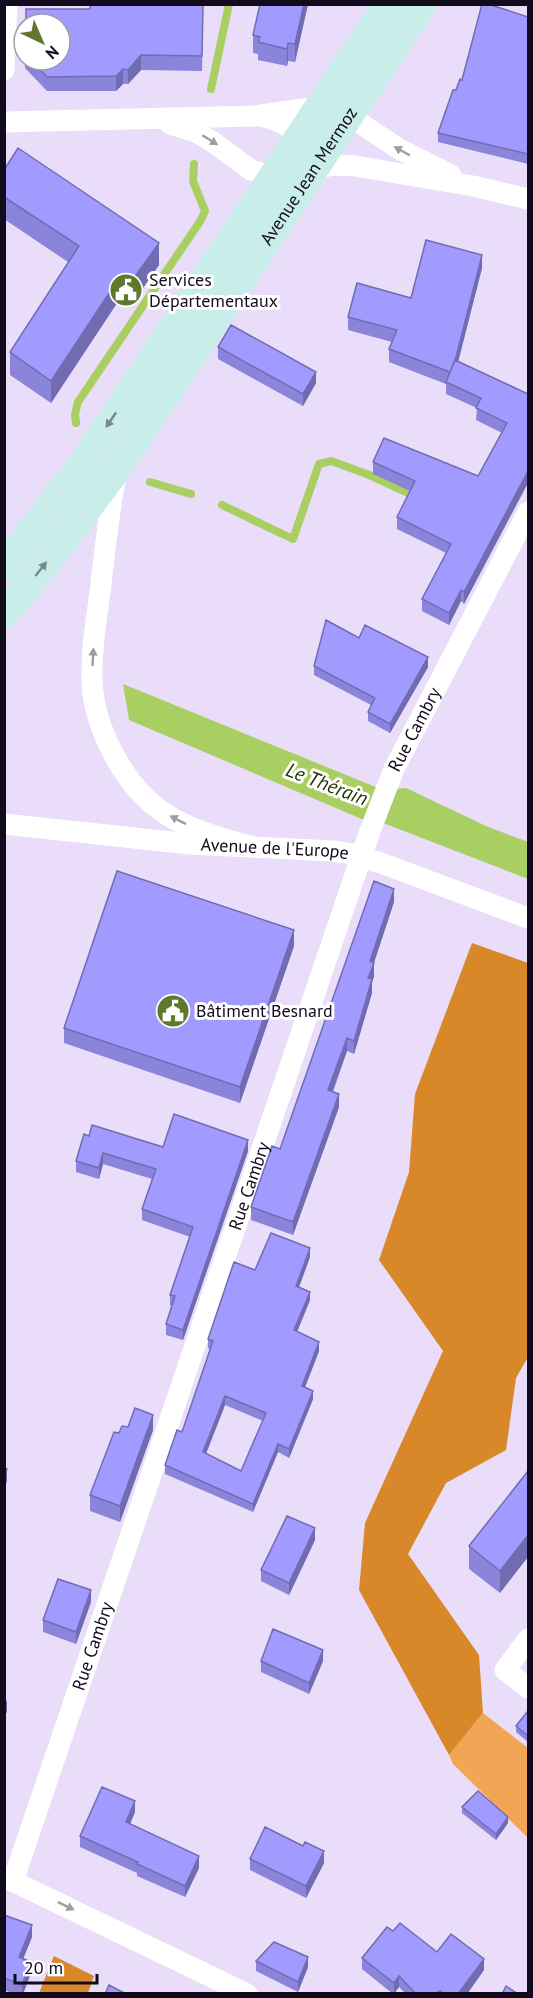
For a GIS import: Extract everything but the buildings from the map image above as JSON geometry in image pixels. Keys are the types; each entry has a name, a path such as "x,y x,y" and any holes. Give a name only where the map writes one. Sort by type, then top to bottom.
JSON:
{"main road":[{"name":"Avenue Jean Mermoz","path":"333,110 388,4"},
{"name":"Avenue Jean Mermoz","path":"4,567 84,462 287,168 422,4"},
{"name":"Avenue Jean Mermoz","path":"4,614 47,562 117,468 287,168"}],"street":[{"path":"4,70 7,4"},
{"path":"333,110 402,4"},
{"path":"4,122 252,116 333,110 399,149 473,186"},
{"path":"252,116 272,119 292,130 287,168"},
{"path":"134,119 176,125 196,132 213,142 287,168 355,166 473,186 528,199"},
{"path":"117,468 110,504 94,647 93,689 100,719 122,769 146,800 162,812 189,826 253,847"},
{"name":"Rue Cambry","path":"9,1879 390,778 528,512"},
{"name":"Avenue de l'Europe","path":"6,824 190,844 333,850 362,857 528,918"},
{"path":"528,1639 505,1670 528,1688"},
{"path":"9,1879 248,1994"}],"shaded area":[{"path":"472,943 528,963 528,1357 516,1378 506,1450 446,1483 408,1554 479,1655 483,1713 449,1755 359,1590 365,1523 443,1351 379,1260 409,1172 415,1094"},
{"path":"483,1713 528,1748 528,1838 453,1764 449,1755"},
{"path":"54,1956 94,1976 88,1993 39,1993"}],"water":[{"name":"Le Thérain","path":"123,684 383,790 406,788 486,826 528,842 528,879 372,819 364,820 129,720"}],"waterway":[{"path":"211,89 229,4"},
{"path":"76,423 75,414 78,402 201,220 205,211 193,181 194,164"},
{"path":"222,505 293,539 319,464 331,461 367,474 417,497"},
{"path":"150,482 191,494"}],"place":[{"name":"Services Départementaux","path":"126,290"},
{"name":"Bâtiment Besnard","path":"173,1011"}]}
